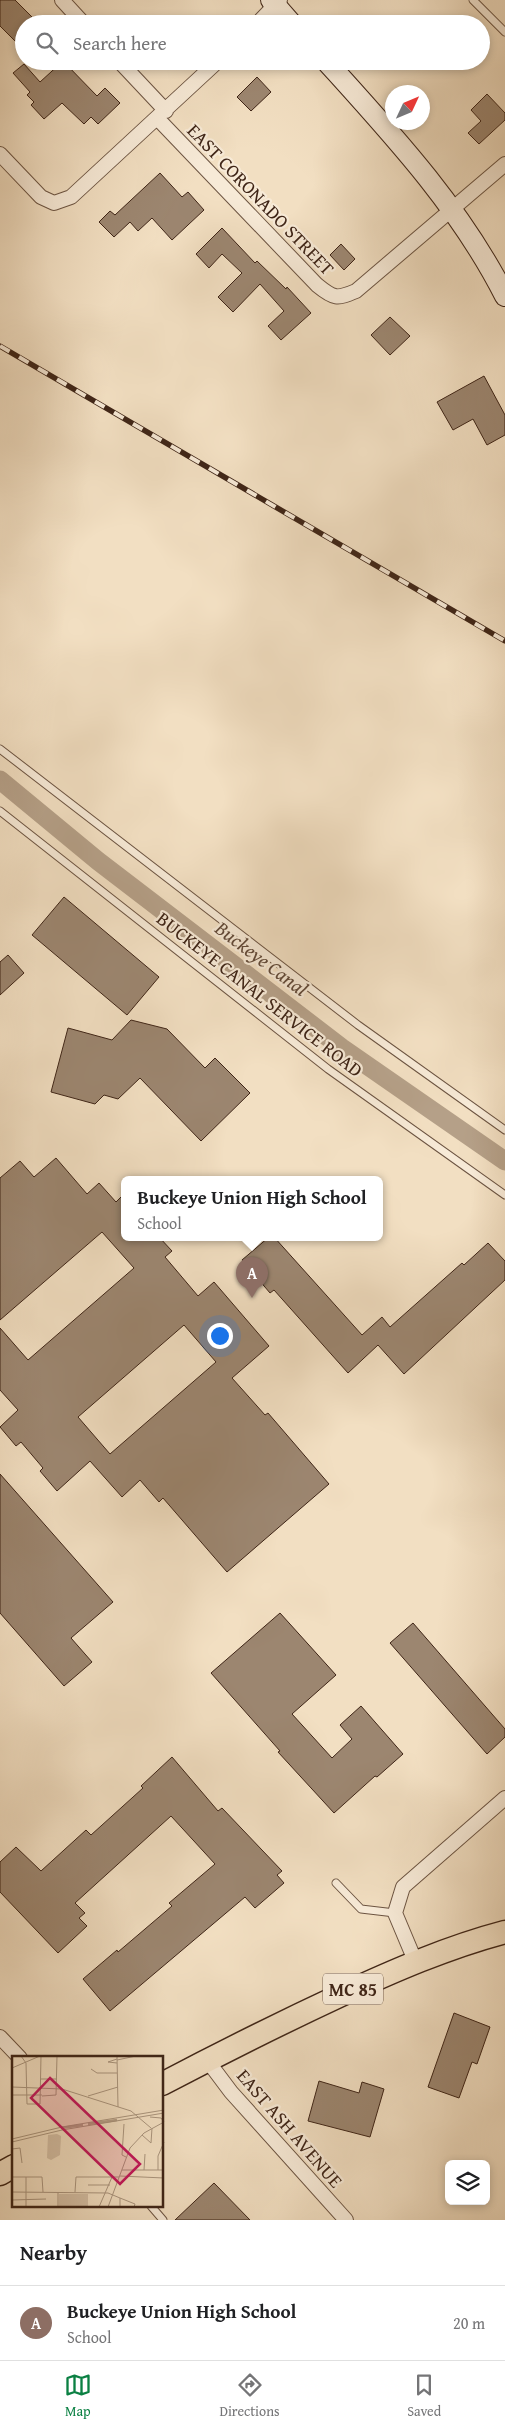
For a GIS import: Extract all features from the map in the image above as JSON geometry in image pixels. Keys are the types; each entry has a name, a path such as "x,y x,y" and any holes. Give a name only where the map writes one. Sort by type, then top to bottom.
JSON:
{"main road":[{"path":"275,2 285,15"},
{"path":"334,70 390,131 452,209 486,260 505,296"},
{"name":"MC 85","path":"164,2083 286,2020 416,1963 479,1939 505,1932"},
{"path":"0,2174 12,2167"}],"street":[{"path":"62,0 76,15"},
{"path":"264,15 275,2"},
{"name":"EAST CORONADO STREET","path":"126,70 162,115 329,296 341,298 356,291 452,209"},
{"path":"0,154 41,197 54,203 71,197 209,70"},
{"path":"452,209 505,164"},
{"path":"416,1963 395,1913 403,1887 505,1798"},
{"path":"0,2036 18,2056"},
{"name":"EAST ASH AVENUE","path":"207,2060 231,2092 346,2220"}],"lane":[{"path":"473,0 488,15"},
{"path":"490,17 505,32"},
{"name":"BUCKEYE CANAL SERVICE ROAD","path":"0,750 358,1025 505,1130"},
{"name":"BUCKEYE CANAL SERVICE ROAD","path":"0,811 328,1069 505,1195"},
{"path":"336,1883 361,1909 395,1913"},
{"path":"153,2208 163,2220"}],"building":[{"path":"0,0 15,0 30,15 15,15 15,41 0,26"},
{"path":"17,70 29,70 40,82 53,70 72,70 97,96 105,88 120,103 98,124 91,117 84,124 62,103 44,119 31,105 34,102 27,95 30,92 13,73"},
{"path":"257,77 271,92 251,111 237,97"},
{"path":"487,94 505,113 505,120 479,144 468,133 481,121 471,110"},
{"path":"160,173 182,197 188,192 204,210 172,240 152,218 138,231 130,222 114,237 99,222 110,211 115,215"},
{"path":"222,228 255,263 257,261 286,289 287,287 311,313 281,340 268,326 284,311 260,284 233,312 218,297 242,273 222,254 209,268 196,254"},
{"path":"341,244 355,259 344,270 330,255"},
{"path":"390,317 410,336 390,355 371,335"},
{"path":"484,376 505,415 505,435 487,445 473,419 453,430 437,402"},
{"path":"64,897 159,977 127,1015 32,935"},
{"path":"8,955 24,973 0,995 0,962"},
{"path":"131,1020 167,1029 205,1068 215,1058 250,1093 201,1141 140,1078 118,1099 104,1095 95,1104 51,1092 68,1028 112,1040"},
{"path":"56,1158 87,1194 99,1183 116,1202 121,1197 121,1241 163,1241 172,1251 165,1257 198,1296 214,1282 269,1346 232,1378 265,1415 268,1413 329,1484 227,1572 163,1498 159,1502 140,1480 122,1497 90,1461 57,1491 40,1471 43,1468 21,1442 16,1446 0,1427 18,1410 0,1390 0,1328 28,1360 134,1268 102,1232 0,1320 0,1178 20,1161 34,1177","holes":["184,1325 216,1362 110,1454 78,1417"]},
{"path":"264,1241 278,1241 362,1335 382,1317 390,1327 462,1263 464,1265 488,1243 505,1261 505,1280 404,1374 378,1345 348,1373 274,1290 270,1293 242,1260"},
{"path":"0,1474 113,1602 71,1638 92,1662 64,1686 0,1613"},
{"path":"280,1613 336,1675 292,1714 332,1758 352,1739 340,1725 361,1706 403,1754 334,1813 278,1752 280,1751 211,1673"},
{"path":"413,1623 505,1729 505,1737 487,1754 390,1643"},
{"path":"172,1757 218,1811 222,1808 282,1871 277,1875 284,1883 255,1908 245,1897 110,2011 83,1979 172,1906 169,1903 215,1864 171,1816 75,1903 85,1913 79,1918 87,1926 58,1953 0,1892 0,1862 16,1847 41,1871 86,1830 91,1835 143,1788 141,1786"},
{"path":"454,2013 490,2027 477,2064 472,2062 459,2098 428,2087"},
{"path":"319,2081 359,2093 362,2082 384,2089 370,2137 308,2121"},
{"path":"214,2183 250,2220 175,2220"}],"waterway":[{"name":"Buckeye Canal","path":"0,780 98,861 342,1048 505,1161"}],"railway":[{"path":"0,346 505,641"}],"place":[{"name":"Buckeye Union High School","path":"252,1298"}]}
